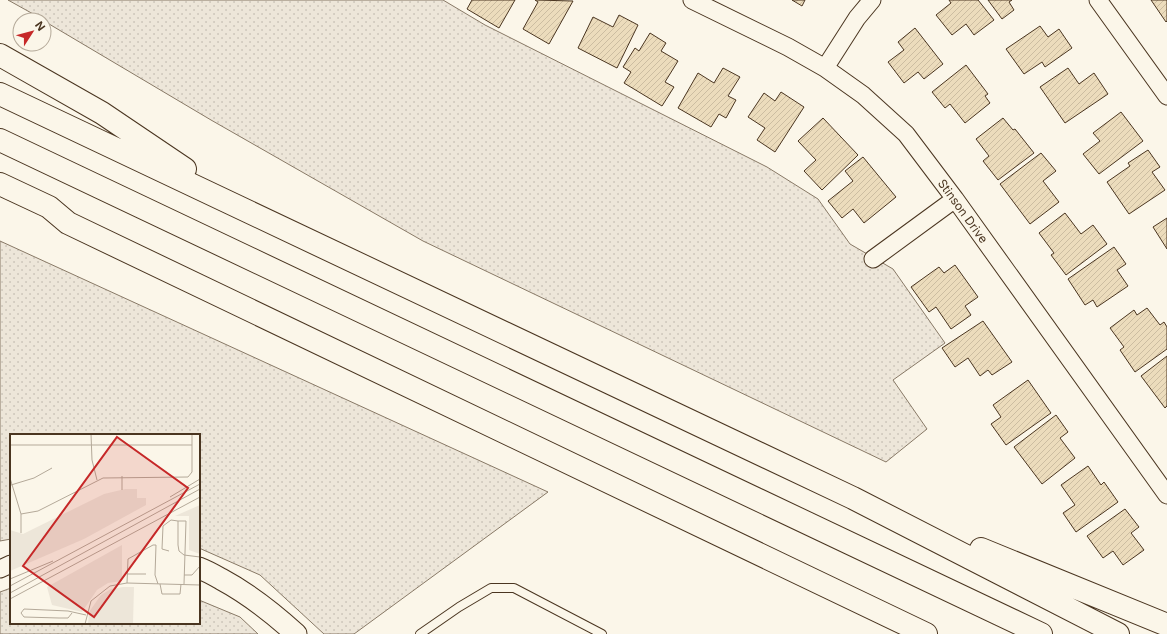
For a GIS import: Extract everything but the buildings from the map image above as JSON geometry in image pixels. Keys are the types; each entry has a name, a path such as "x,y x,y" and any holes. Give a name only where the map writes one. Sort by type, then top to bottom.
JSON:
{"highway":[{"path":"0,55 102,113 246,210"},
{"path":"0,94 854,498 1118,634"},
{"path":"0,140 1041,634"},
{"path":"0,184 49,207 68,222 926,634"},
{"path":"0,197 47,218 68,222"},
{"path":"854,498 1167,625"}],"street":[{"name":"Stinson Drive","path":"692,0 788,47 825,68 863,95 906,134 955,199 1167,495"},
{"path":"825,68 857,18 872,0"},
{"path":"1098,0 1167,96"},
{"path":"873,259 955,199"},
{"path":"0,569 10,564"},
{"path":"200,568 228,582 253,598 275,614 296,634"}],"lane":[{"path":"420,634 459,607 491,588 514,588 602,634"}],"shaded area":[{"path":"8,0 443,0 485,25 767,167 818,199 850,244 893,269 945,343 893,380 927,429 886,462 423,241 211,120 52,26 52,12 30,12"},
{"path":"0,241 548,492 354,634 324,634 260,575 200,548 200,434 10,434 10,539 0,541"},
{"path":"10,588 10,624 200,624 200,600 240,617 258,634 0,634 0,592"}]}
